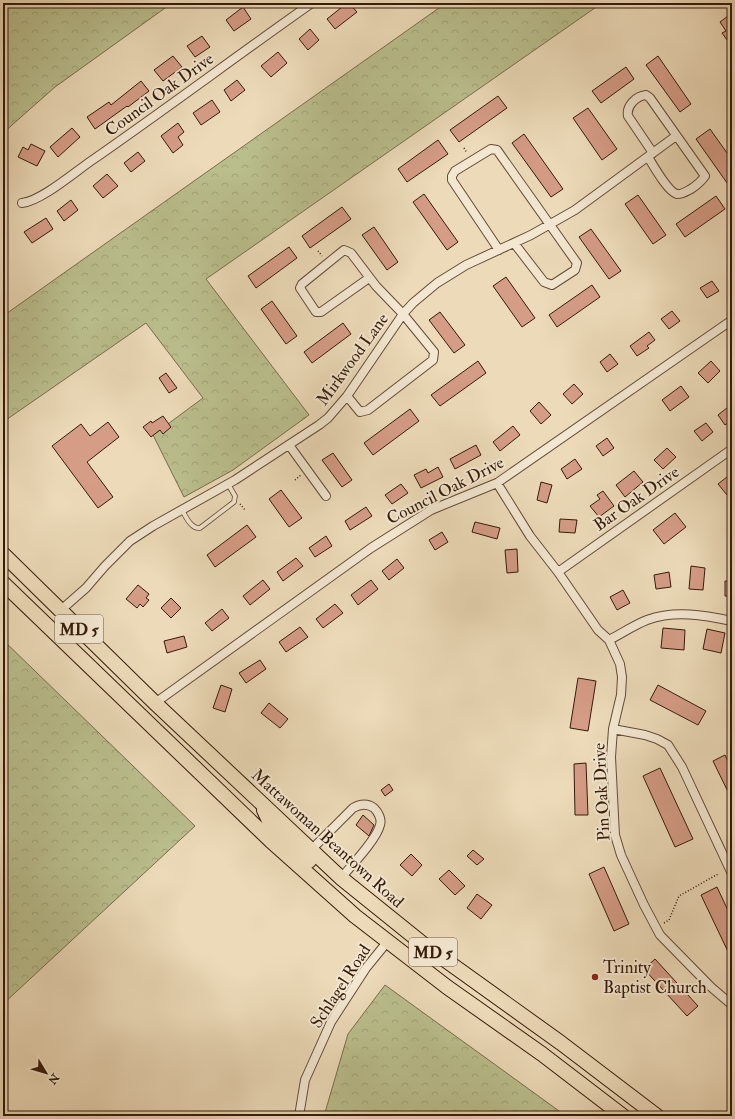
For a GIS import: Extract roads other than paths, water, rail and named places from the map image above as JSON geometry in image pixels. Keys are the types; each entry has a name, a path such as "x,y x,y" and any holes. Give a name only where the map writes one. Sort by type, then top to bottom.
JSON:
{"highway":[{"name":"Mattawoman Beantown Road","path":"3,554 155,703 341,878 423,944 561,1043 657,1116"},
{"path":"3,583 30,600 137,701 155,703 169,733 234,795 271,841"},
{"name":"MD 5","path":"3,583 271,841 355,916 447,987 542,1054 623,1116"},
{"path":"261,803 272,827 383,927 388,941 400,941 506,1014 607,1087 623,1090"}],"street":[{"name":"Council Oak Drive","path":"22,203 30,201 44,193 120,141 312,3"},
{"path":"642,95 646,95 650,98 676,136 705,176 700,183 688,191 680,194 676,194 669,188 631,122 627,111 630,105 642,95"},
{"name":"Mirkwood Lane","path":"61,610 86,588 130,541 153,526 228,484 328,418 347,396 404,314 413,303 437,283 466,265 514,243 575,210 676,136"},
{"path":"498,250 452,180 452,176 455,171 491,149 497,150 577,263 574,270 552,285 544,282 514,243"},
{"path":"347,396 360,412 368,410 433,360 434,352 404,314 369,278 351,253 344,250 302,284 300,288 316,312 321,312 369,278"},
{"name":"Council Oak Drive","path":"155,703 402,527 431,510 497,483 732,320"},
{"path":"289,445 326,496"},
{"name":"Bar Oak Drive","path":"558,572 732,449"},
{"name":"Pin Oak Drive","path":"497,483 530,536 558,572 598,630 609,640 620,664 622,677 621,695 613,729 611,757 615,835 621,855 644,905 660,935 711,987 732,1006"},
{"path":"609,640 647,620 665,615 686,614 732,621"},
{"name":"Pin Oak Drive","path":"613,729 645,735 668,745 682,767 732,874"},
{"path":"311,850 354,808 362,804 369,805 375,809 380,817 381,823 379,828 370,842 341,878"},
{"name":"Schlagel Road","path":"299,1116 305,1080 331,1022 366,968 388,941"}],"lane":[{"path":"182,510 193,526 200,528 234,502 235,496 228,484"}],"place":[{"name":"Trinity Baptist Church","path":"595,977"}]}
